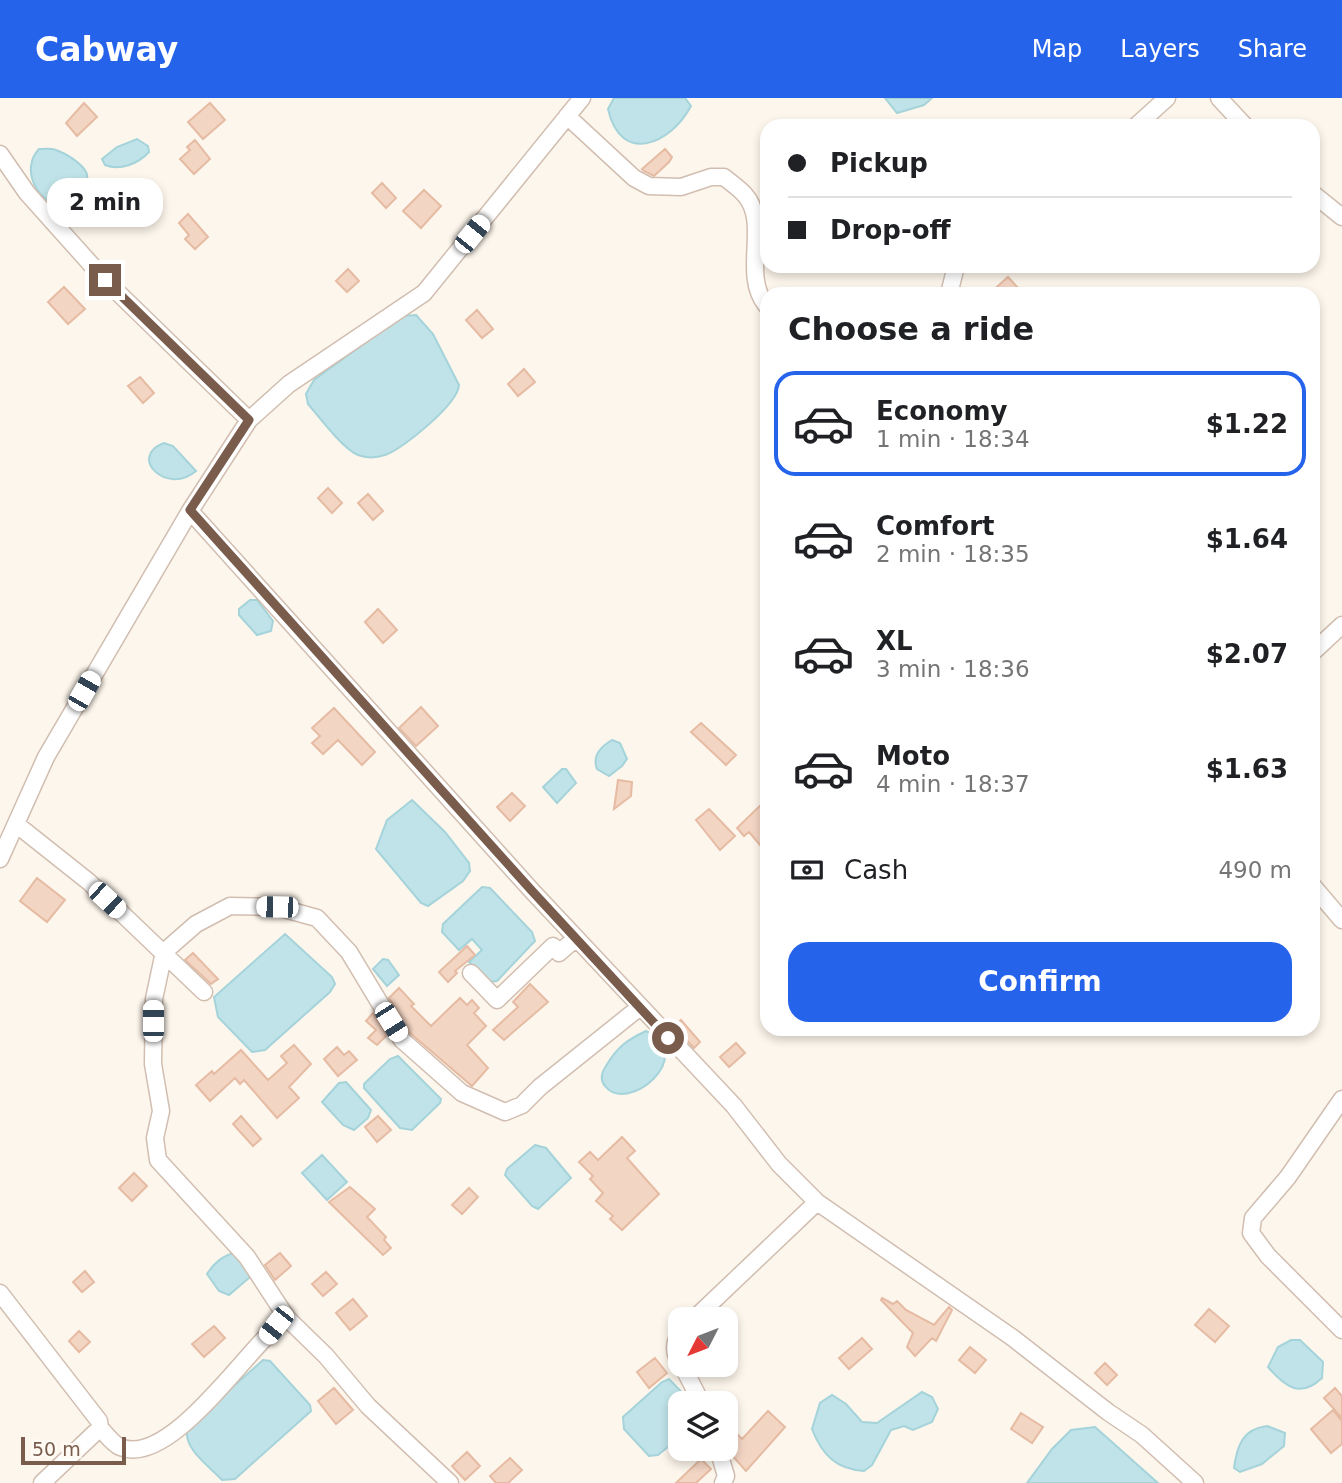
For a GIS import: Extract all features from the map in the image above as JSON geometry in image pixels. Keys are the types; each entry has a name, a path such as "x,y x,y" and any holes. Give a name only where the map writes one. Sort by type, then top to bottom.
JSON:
{"street":[{"path":"0,859 46,757 190,510 249,420 289,384 424,293 582,98"},
{"path":"1144,119 1167,98"},
{"path":"1219,98 1238,119"},
{"path":"567,116 634,178 649,186 681,187 711,177 724,177 747,196 755,221 754,275 760,298"},
{"path":"0,154 27,193 105,280 249,420"},
{"path":"1320,199 1342,217"},
{"path":"190,510 576,938 734,1106 779,1164 817,1202 1013,1338 1142,1436 1195,1483"},
{"path":"1320,646 1342,625"},
{"path":"16,824 89,882 204,992"},
{"path":"1320,894 1342,920"},
{"path":"450,1483 368,1406 326,1356 287,1318 247,1257 158,1160 155,1138 161,1111 153,1065 153,999 163,952 196,924 230,906 277,907 317,918 349,952 402,1040 461,1093 505,1112 522,1105 540,1087 640,1007"},
{"path":"471,973 497,1000 553,946 559,953 576,938"},
{"path":"1342,1099 1288,1177 1254,1218 1251,1233 1268,1256 1342,1329"},
{"path":"707,1307 817,1202"},
{"path":"0,1293 99,1422 100,1429 120,1447 135,1448 155,1443 196,1414 234,1375 276,1325 287,1318"},
{"path":"42,1483 100,1429"},
{"path":"722,1461 726,1476 723,1483"}],"water":[{"path":"614,98 685,98 691,106 671,131 659,139 635,143 624,138 614,127 608,109"},
{"path":"885,98 932,98 924,105 897,113"},
{"path":"137,139 148,146 149,152 145,156 123,167 105,165 102,159 117,147"},
{"path":"39,149 54,149 65,154 81,165 87,174 84,186 65,205 47,200 35,185 31,167 33,157"},
{"path":"416,315 433,334 459,385 456,393 440,414 393,451 375,457 358,455 345,446 325,424 308,404 306,394 314,380 402,316"},
{"path":"164,443 173,446 196,471 185,478 174,479 155,472 149,457 154,449"},
{"path":"250,600 257,600 273,621 271,631 257,635 239,615 239,609"},
{"path":"612,740 620,743 627,759 609,776 597,769 596,756"},
{"path":"562,769 566,769 576,783 557,803 543,787"},
{"path":"412,800 445,832 469,863 470,871 463,881 428,906 421,903 376,849 387,820"},
{"path":"482,887 490,888 532,932 535,941 497,981 488,982 469,962 482,950 472,939 459,950 442,932 443,924"},
{"path":"285,934 332,977 335,984 330,992 265,1050 252,1052 218,1017 214,997"},
{"path":"383,959 388,960 399,975 387,986 373,969"},
{"path":"646,1031 660,1042 665,1054 662,1067 654,1079 642,1088 628,1093 615,1093 603,1083 603,1071 618,1049"},
{"path":"398,1056 441,1099 412,1130 400,1128 364,1088 364,1084 390,1059"},
{"path":"346,1082 371,1110 368,1118 354,1130 343,1125 322,1102 339,1083"},
{"path":"535,1145 546,1148 571,1178 538,1209 532,1206 505,1175 507,1169"},
{"path":"322,1155 347,1182 327,1200 302,1173"},
{"path":"236,1253 250,1270 250,1277 229,1295 219,1291 207,1274 219,1260"},
{"path":"1291,1340 1300,1340 1323,1362 1322,1378 1307,1388 1293,1388 1280,1380 1268,1367 1278,1347"},
{"path":"263,1360 270,1361 310,1405 311,1411 235,1479 222,1480 192,1449 187,1434 188,1427"},
{"path":"669,1379 680,1391 668,1391 668,1447 658,1455 649,1456 624,1429 623,1417 662,1382"},
{"path":"922,1392 932,1397 938,1409 932,1422 913,1430 904,1426 891,1430 872,1465 864,1471 845,1467 831,1459 820,1446 812,1429 820,1403 832,1395 846,1404 862,1422 877,1423"},
{"path":"1267,1426 1285,1433 1284,1446 1262,1464 1240,1472 1234,1468 1239,1445 1252,1431"},
{"path":"1095,1427 1158,1483 1027,1483 1052,1449 1071,1430"}],"building":[{"path":"84,103 97,117 77,136 66,123"},
{"path":"210,103 225,120 203,139 188,122"},
{"path":"195,140 210,159 194,174 180,159 190,150 187,147"},
{"path":"665,149 672,157 654,176 642,169"},
{"path":"382,183 396,198 386,208 372,193"},
{"path":"424,190 441,206 421,228 403,211"},
{"path":"188,214 208,237 195,249 185,239 189,235 179,223"},
{"path":"348,269 359,281 347,292 336,281"},
{"path":"1008,277 1017,287 997,287"},
{"path":"64,287 85,309 68,324 48,302"},
{"path":"477,310 493,329 482,338 466,320"},
{"path":"524,369 535,382 518,396 508,384"},
{"path":"140,377 154,393 143,403 128,386"},
{"path":"328,488 342,503 332,513 318,498"},
{"path":"368,494 383,511 373,520 358,503"},
{"path":"378,609 397,630 383,643 365,622"},
{"path":"421,707 438,726 416,746 399,728"},
{"path":"334,708 375,752 362,765 338,740 323,754 312,743 320,736 312,728"},
{"path":"701,723 736,755 726,765 691,732"},
{"path":"618,780 632,782 631,796 614,809"},
{"path":"512,793 525,806 510,821 497,807"},
{"path":"760,806 760,845 749,832 744,836 737,828"},
{"path":"709,809 735,836 720,850 696,820"},
{"path":"37,878 65,900 47,922 20,901"},
{"path":"467,946 475,955 455,971 457,973 448,982 439,972"},
{"path":"193,953 218,979 211,984 185,960"},
{"path":"530,984 548,1002 504,1040 493,1030 518,1007 513,1002"},
{"path":"399,988 414,1004 411,1006 431,1026 460,998 467,1005 472,1000 479,1008 474,1013 486,1026 467,1045 488,1068 472,1086 410,1033 389,998"},
{"path":"373,1013 387,1035 377,1045 368,1038 376,1030 366,1021"},
{"path":"681,1020 700,1042 694,1048 674,1027"},
{"path":"736,1043 745,1053 729,1067 720,1057"},
{"path":"294,1045 311,1064 289,1087 299,1098 277,1118 244,1080 240,1084 235,1078 210,1101 196,1085 212,1071 214,1074 241,1050 268,1080 287,1063 281,1056"},
{"path":"337,1047 344,1055 349,1051 357,1060 338,1076 324,1059"},
{"path":"241,1116 261,1139 253,1146 233,1124"},
{"path":"378,1116 391,1130 377,1142 365,1127"},
{"path":"622,1137 635,1151 627,1158 659,1194 622,1230 610,1219 613,1216 596,1201 603,1193 590,1179 593,1176 579,1162 590,1152 598,1160"},
{"path":"134,1173 147,1186 132,1201 119,1188"},
{"path":"350,1187 375,1209 367,1217 386,1237 384,1240 391,1248 383,1255 329,1202"},
{"path":"469,1188 478,1197 462,1214 452,1205"},
{"path":"280,1253 291,1266 275,1280 265,1265"},
{"path":"85,1271 94,1282 82,1292 73,1282"},
{"path":"326,1272 337,1284 323,1296 312,1284"},
{"path":"882,1298 893,1304 897,1301 906,1310 934,1325 949,1307 952,1310 936,1341 932,1338 915,1356 907,1347 913,1333"},
{"path":"353,1299 367,1316 350,1330 336,1313"},
{"path":"1209,1309 1229,1326 1215,1342 1195,1325"},
{"path":"214,1326 225,1338 204,1357 192,1344"},
{"path":"79,1331 90,1342 79,1352 69,1341"},
{"path":"862,1338 872,1349 849,1369 839,1358"},
{"path":"970,1347 986,1360 975,1373 959,1360"},
{"path":"655,1358 667,1373 649,1388 637,1372"},
{"path":"1105,1363 1117,1375 1107,1385 1095,1373"},
{"path":"334,1388 353,1410 336,1424 318,1401"},
{"path":"1335,1388 1342,1396 1342,1418 1324,1398"},
{"path":"1333,1410 1342,1421 1342,1444 1331,1453 1311,1429"},
{"path":"768,1411 785,1427 746,1471 737,1461 738,1435 742,1439"},
{"path":"1021,1413 1043,1427 1032,1443 1011,1429"},
{"path":"467,1452 480,1466 465,1480 452,1466"},
{"path":"510,1458 522,1470 508,1483 496,1483 490,1476"},
{"path":"699,1461 703,1461 711,1469 696,1483 676,1483"}],"route":[{"path":"105,280 249,420 190,510 668,1038"}]}
